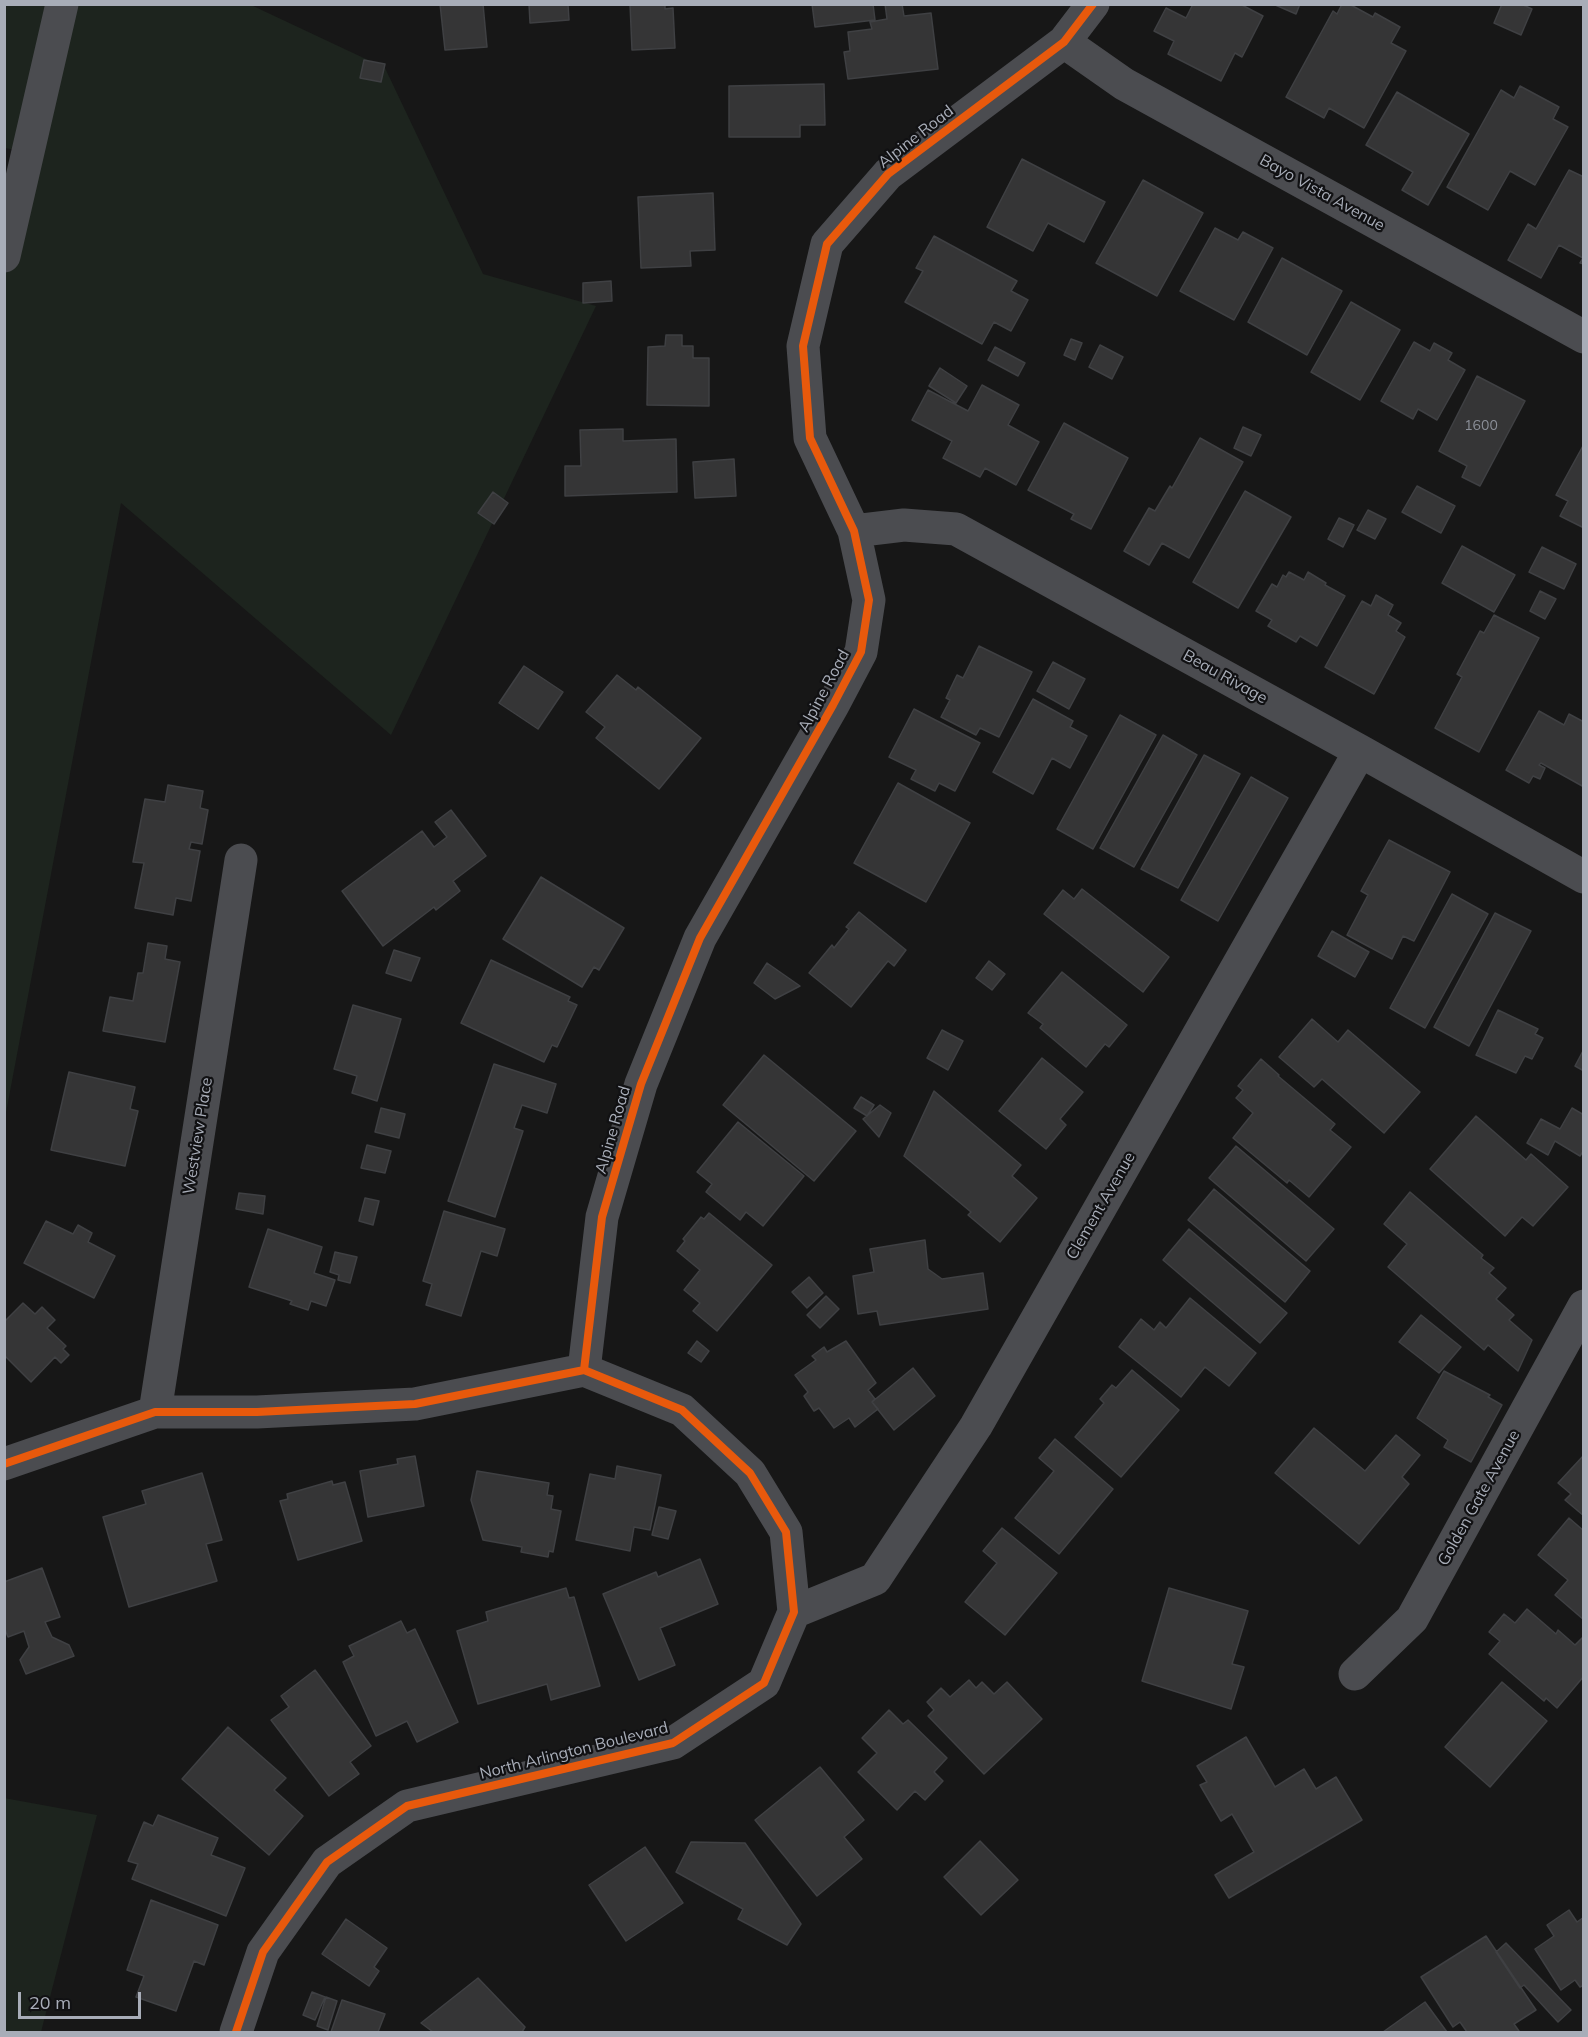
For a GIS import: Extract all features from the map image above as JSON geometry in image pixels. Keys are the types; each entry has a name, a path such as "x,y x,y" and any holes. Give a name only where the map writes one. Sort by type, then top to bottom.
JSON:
{"street":[{"path":"4,256 62,4"},
{"name":"Alpine Road","path":"584,1370 602,1217 641,1084 700,938 861,652 870,600 854,531 810,438 803,346 827,243 888,174 1064,42 1093,4"},
{"name":"Bayo Vista Avenue","path":"1064,42 1124,84 1584,337"},
{"name":"Beau Rivage","path":"854,531 904,525 956,529 1584,877"},
{"name":"Clement Avenue","path":"794,1612 875,1578 976,1426 1360,751"},
{"name":"Westview Place","path":"155,1412 241,860"},
{"name":"Golden Gate Avenue","path":"1355,1674 1412,1619 1584,1306"},
{"path":"4,1464 155,1412 257,1412 415,1404 584,1370"},
{"name":"North Arlington Boulevard","path":"236,2032 263,1952 327,1862 407,1806 673,1743 764,1683 794,1612 786,1532 750,1473 682,1410 584,1370"}],"shaded area":[{"path":"5,5 251,5 385,68 483,274 596,306 391,735 121,503 5,1118 4,256 28,152 5,148"},
{"path":"4,1798 97,1815 41,2032 5,2032"}],"building":[{"path":"440,4 483,4 487,47 445,50"},
{"path":"529,4 568,4 569,20 530,23"},
{"path":"630,4 665,4 665,9 673,8 675,48 632,50"},
{"path":"812,4 873,4 875,20 815,27"},
{"path":"885,4 902,4 904,16 931,13 938,69 848,79 844,52 850,51 848,32 872,29 870,22 887,19"},
{"path":"1193,4 1240,4 1263,16 1242,57 1235,53 1221,81 1168,54 1174,41 1154,31 1166,8 1186,18"},
{"path":"1273,4 1300,4 1296,14"},
{"path":"1342,4 1349,4 1373,17 1375,13 1400,27 1391,43 1406,51 1364,128 1329,108 1324,118 1286,97 1333,11 1337,14"},
{"path":"1502,4 1521,4 1532,9 1521,35 1494,23"},
{"path":"364,60 385,64 381,82 360,78"},
{"path":"824,84 825,125 800,125 800,137 729,137 729,86"},
{"path":"1520,86 1559,107 1553,119 1568,127 1535,185 1510,171 1488,210 1447,187 1501,90 1514,98"},
{"path":"1397,92 1469,134 1428,205 1402,190 1413,172 1366,145"},
{"path":"1022,159 1105,202 1084,242 1048,223 1033,251 987,227"},
{"path":"1569,170 1584,177 1584,264 1580,263 1583,258 1559,245 1541,278 1508,260 1528,224 1536,229"},
{"path":"1143,180 1203,213 1157,296 1096,263"},
{"path":"713,193 715,250 690,251 691,266 641,268 638,197"},
{"path":"1215,228 1238,240 1243,232 1273,248 1234,320 1180,291"},
{"path":"934,236 1017,281 1011,291 1028,300 1011,331 994,322 982,344 905,302 923,271 916,268"},
{"path":"1282,258 1342,291 1307,355 1248,322"},
{"path":"611,281 612,301 583,303 583,283"},
{"path":"1351,302 1400,330 1360,400 1311,372"},
{"path":"666,335 682,335 682,346 693,346 693,358 709,358 709,406 647,405 648,347 665,346"},
{"path":"1071,339 1082,343 1075,360 1064,355"},
{"path":"1414,342 1430,351 1434,343 1452,353 1448,360 1465,370 1437,420 1418,409 1413,419 1381,401"},
{"path":"1100,345 1123,357 1112,379 1089,367"},
{"path":"995,347 1025,363 1018,376 988,360"},
{"path":"940,368 967,386 956,403 929,386"},
{"path":"1477,376 1525,401 1480,486 1462,477 1467,466 1439,451"},
{"path":"982,385 1019,405 1008,425 1039,442 1016,485 985,468 980,477 943,458 952,441 912,420 928,390 968,411"},
{"path":"1064,423 1128,458 1091,529 1071,519 1074,514 1028,490"},
{"path":"1243,427 1261,435 1251,456 1234,448"},
{"path":"623,429 623,441 676,439 677,492 565,496 565,466 581,466 580,430"},
{"path":"1200,438 1243,462 1189,558 1162,543 1149,565 1124,551 1149,508 1155,511 1170,486 1172,488"},
{"path":"1584,444 1584,528 1560,516 1568,501 1556,495"},
{"path":"734,459 736,496 695,498 693,462"},
{"path":"1417,486 1455,506 1441,533 1402,512"},
{"path":"1245,491 1291,517 1238,608 1193,582"},
{"path":"493,492 508,503 494,524 478,513"},
{"path":"1368,510 1386,519 1375,539 1357,530"},
{"path":"1339,518 1354,525 1343,547 1328,539"},
{"path":"1462,546 1515,575 1494,612 1442,583"},
{"path":"1542,547 1576,564 1564,589 1529,572"},
{"path":"1289,572 1304,580 1308,572 1345,596 1317,646 1300,636 1296,642 1268,626 1272,620 1256,611 1272,584 1277,587 1283,575 1286,577"},
{"path":"1540,591 1556,599 1545,619 1530,611"},
{"path":"1376,595 1393,605 1388,615 1401,623 1396,631 1405,637 1374,694 1325,667 1362,601 1371,606"},
{"path":"1494,615 1539,638 1479,752 1435,728 1462,677 1457,674 1480,631 1484,633"},
{"path":"979,646 1032,672 999,737 980,728 976,735 941,717 950,700 946,698 957,675 963,678"},
{"path":"1053,662 1085,679 1069,709 1037,691"},
{"path":"524,666 563,692 538,729 499,703"},
{"path":"617,675 636,690 638,687 701,738 659,789 596,738 605,727 586,712"},
{"path":"1033,699 1073,721 1070,727 1087,736 1070,768 1052,758 1033,794 993,772"},
{"path":"914,709 980,743 955,791 939,783 935,791 911,779 916,770 889,757"},
{"path":"1539,711 1564,725 1569,714 1584,722 1584,787 1541,763 1539,765 1545,768 1540,779 1533,776 1529,783 1506,770"},
{"path":"1120,715 1156,735 1093,849 1057,829"},
{"path":"1163,735 1197,755 1134,867 1100,848"},
{"path":"1204,755 1240,774 1178,888 1141,869"},
{"path":"1251,777 1288,798 1218,921 1181,900"},
{"path":"898,783 970,823 926,902 854,863"},
{"path":"168,785 203,791 200,808 208,810 202,844 191,842 189,849 200,851 191,901 176,898 173,915 135,908 144,863 133,862 145,799 165,802"},
{"path":"451,810 486,856 453,881 460,891 436,910 434,907 383,946 342,891 422,831 434,847 447,837 435,822"},
{"path":"1389,840 1450,872 1414,941 1403,936 1392,959 1347,935 1368,895 1361,891"},
{"path":"541,877 624,928 599,970 594,967 582,987 503,939"},
{"path":"1082,889 1169,957 1143,992 1044,914 1063,890 1074,899"},
{"path":"1452,894 1488,914 1425,1028 1390,1008"},
{"path":"859,912 906,950 894,966 888,961 851,1007 809,973 832,945 834,948 849,929 846,927"},
{"path":"1495,913 1531,931 1469,1046 1434,1027"},
{"path":"1332,931 1369,952 1355,977 1318,956"},
{"path":"148,943 167,946 165,959 180,962 165,1042 103,1031 110,997 133,1001 138,973 143,973"},
{"path":"394,950 420,958 411,981 386,973"},
{"path":"491,960 570,997 568,1001 577,1005 557,1047 552,1045 544,1062 461,1023"},
{"path":"989,961 1005,974 992,990 976,978"},
{"path":"767,963 800,986 775,999 754,983"},
{"path":"1062,972 1127,1025 1109,1047 1105,1044 1086,1067 1040,1028 1043,1024 1028,1013"},
{"path":"353,1005 401,1019 377,1101 352,1093 357,1076 334,1069"},
{"path":"1498,1010 1538,1029 1535,1034 1543,1038 1532,1059 1525,1056 1516,1073 1476,1055"},
{"path":"1312,1019 1338,1042 1348,1030 1420,1092 1384,1133 1322,1079 1314,1087 1279,1057"},
{"path":"942,1030 963,1041 948,1070 927,1058"},
{"path":"1584,1049 1584,1071 1575,1066"},
{"path":"764,1055 856,1131 814,1181 723,1105"},
{"path":"1042,1058 1083,1092 1060,1119 1066,1125 1046,1149 999,1111"},
{"path":"1261,1059 1335,1124 1330,1130 1351,1147 1309,1197 1289,1180 1287,1183 1233,1138 1253,1113 1236,1098 1243,1090 1238,1086"},
{"path":"494,1064 556,1084 547,1113 522,1105 514,1128 523,1131 495,1217 448,1201"},
{"path":"69,1072 135,1087 130,1109 138,1111 125,1166 51,1150"},
{"path":"934,1091 1021,1165 1012,1176 1037,1198 1000,1242 968,1215 971,1212 904,1156"},
{"path":"861,1097 874,1105 867,1116 854,1108"},
{"path":"880,1105 891,1113 879,1137 863,1119"},
{"path":"381,1108 405,1114 399,1138 375,1132"},
{"path":"1572,1108 1584,1115 1584,1150 1580,1156 1555,1141 1548,1155 1527,1143 1541,1119 1560,1129"},
{"path":"1476,1116 1526,1160 1531,1154 1568,1187 1533,1226 1522,1217 1505,1236 1430,1169"},
{"path":"738,1122 804,1176 763,1226 746,1212 740,1220 706,1192 712,1184 697,1172"},
{"path":"367,1145 391,1151 385,1173 361,1168"},
{"path":"1236,1146 1334,1229 1306,1261 1209,1178"},
{"path":"1214,1189 1310,1271 1285,1302 1188,1220"},
{"path":"1410,1192 1483,1255 1481,1258 1494,1268 1489,1273 1506,1288 1496,1299 1514,1315 1509,1320 1532,1340 1518,1371 1488,1345 1484,1350 1388,1267 1407,1244 1384,1224"},
{"path":"239,1193 265,1196 263,1214 236,1209"},
{"path":"365,1198 379,1201 373,1225 359,1221"},
{"path":"444,1211 505,1229 497,1256 481,1251 461,1316 426,1305 432,1284 423,1281"},
{"path":"709,1213 772,1265 717,1331 693,1311 700,1303 684,1290 700,1270 677,1251 685,1241 683,1239 701,1217 704,1219"},
{"path":"46,1221 73,1234 78,1225 92,1233 88,1242 115,1256 94,1298 24,1263"},
{"path":"268,1229 322,1247 314,1273 335,1280 326,1306 311,1301 308,1310 290,1304 292,1301 249,1287"},
{"path":"1189,1229 1287,1313 1260,1343 1163,1260"},
{"path":"925,1240 928,1269 942,1279 983,1273 988,1309 880,1325 877,1311 858,1314 853,1276 874,1272 870,1249"},
{"path":"335,1252 357,1257 350,1283 338,1280 339,1275 330,1272"},
{"path":"809,1277 823,1293 807,1308 792,1292"},
{"path":"826,1296 839,1309 820,1328 807,1315"},
{"path":"1190,1298 1256,1353 1229,1386 1205,1367 1181,1397 1119,1347 1141,1319 1154,1330 1160,1322 1166,1328"},
{"path":"23,1303 35,1314 42,1307 55,1320 47,1328 66,1346 63,1349 69,1355 61,1363 55,1357 31,1382 4,1355 4,1322"},
{"path":"1421,1315 1461,1347 1439,1373 1399,1342"},
{"path":"697,1341 709,1351 701,1362 688,1353"},
{"path":"846,1341 876,1383 868,1390 875,1399 872,1402 878,1409 855,1427 849,1418 834,1428 819,1408 814,1411 804,1396 808,1392 795,1375 816,1360 812,1356 824,1347 827,1352"},
{"path":"913,1368 935,1396 894,1430 872,1402"},
{"path":"1132,1370 1179,1410 1121,1477 1075,1437 1104,1403 1100,1399 1112,1385 1116,1388"},
{"path":"1444,1371 1490,1395 1488,1397 1502,1405 1471,1462 1444,1447 1448,1440 1417,1418"},
{"path":"1314,1428 1365,1471 1396,1435 1420,1455 1402,1477 1409,1484 1359,1544 1275,1473"},
{"path":"1055,1439 1113,1489 1059,1554 1015,1518 1054,1471 1039,1458"},
{"path":"1584,1455 1584,1516 1565,1500 1571,1494 1558,1483"},
{"path":"415,1456 424,1506 368,1517 360,1471 398,1464 397,1459"},
{"path":"617,1466 661,1475 650,1530 634,1527 630,1551 576,1540 590,1474 615,1479"},
{"path":"477,1471 549,1483 547,1495 553,1496 551,1509 561,1511 553,1552 549,1551 548,1557 521,1552 522,1547 483,1540 471,1500"},
{"path":"202,1473 222,1540 206,1544 217,1581 129,1607 103,1517 146,1504 142,1491"},
{"path":"332,1481 333,1485 345,1482 362,1541 298,1560 280,1501 288,1499 287,1494"},
{"path":"659,1507 676,1511 668,1539 652,1535"},
{"path":"1569,1518 1584,1531 1584,1620 1555,1595 1568,1580 1538,1555"},
{"path":"1002,1528 1057,1573 1005,1635 965,1602 997,1563 983,1551"},
{"path":"700,1559 718,1604 660,1628 675,1665 639,1680 603,1594 656,1572 658,1577"},
{"path":"42,1568 60,1617 45,1622 52,1637 69,1645 74,1656 26,1674 20,1660 29,1647 24,1631 8,1637 4,1627 4,1582"},
{"path":"566,1588 569,1598 574,1597 600,1686 551,1700 547,1684 478,1704 457,1631 488,1621 486,1612"},
{"path":"1169,1588 1248,1611 1232,1664 1244,1667 1231,1709 1142,1681"},
{"path":"1527,1609 1556,1634 1558,1630 1575,1645 1584,1636 1584,1676 1557,1708 1546,1698 1544,1701 1489,1654 1500,1641 1489,1632 1504,1614 1515,1623"},
{"path":"401,1621 407,1633 415,1629 458,1722 417,1742 407,1721 376,1736 343,1662 354,1656 349,1646"},
{"path":"315,1670 371,1746 350,1762 359,1774 329,1796 271,1720 289,1707 281,1696"},
{"path":"969,1680 976,1688 982,1682 994,1694 1007,1682 1042,1719 984,1774 928,1716 934,1710 927,1702 941,1688 950,1697"},
{"path":"1502,1682 1547,1721 1490,1787 1445,1747"},
{"path":"889,1710 903,1724 908,1720 947,1758 934,1772 943,1781 925,1800 915,1791 897,1810 858,1772 877,1753 862,1738"},
{"path":"228,1727 286,1778 274,1790 303,1816 269,1855 182,1779"},
{"path":"1246,1737 1275,1787 1304,1769 1316,1789 1336,1777 1362,1820 1229,1898 1215,1875 1254,1852 1232,1814 1221,1821 1200,1785 1207,1782 1197,1766"},
{"path":"820,1767 864,1820 844,1837 862,1859 817,1896 755,1820"},
{"path":"158,1815 218,1838 211,1855 245,1868 226,1916 132,1879 138,1864 128,1861 144,1822 153,1826"},
{"path":"980,1841 1018,1880 981,1915 944,1877"},
{"path":"691,1842 745,1843 801,1924 787,1945 738,1919 743,1909 676,1872"},
{"path":"645,1847 683,1903 626,1941 589,1885"},
{"path":"151,1900 218,1925 204,1965 194,1961 176,2011 136,1997 144,1976 127,1970"},
{"path":"1569,1910 1577,1922 1584,1917 1584,1985 1580,1987 1575,1980 1561,1990 1535,1949 1554,1936 1547,1925"},
{"path":"346,1919 387,1948 374,1967 379,1971 369,1986 322,1954"},
{"path":"1486,1936 1536,2010 1514,2024 1519,2031 1517,2032 1467,2032 1460,2022 1453,2027 1421,1977"},
{"path":"1506,1943 1571,2010 1558,2022 1524,1985 1520,1988 1496,1952"},
{"path":"478,1978 525,2027 522,2032 433,2032 421,2023"},
{"path":"312,1992 325,1997 315,2020 303,2015"},
{"path":"326,1997 337,2001 328,2030 317,2026"},
{"path":"342,2000 385,2014 378,2032 331,2032"},
{"path":"1425,2002 1447,2032 1383,2032"}],"cycle path":[{"path":"584,1370 602,1217 641,1084 700,938 861,652 869,600 854,531 810,438 803,346 827,244 888,174 1064,42 1093,4"},
{"path":"4,1464 155,1412 257,1412 415,1404 584,1370 682,1410 750,1473 786,1532 794,1612 764,1683 673,1743 407,1806 327,1862 263,1952 236,2032"}]}
